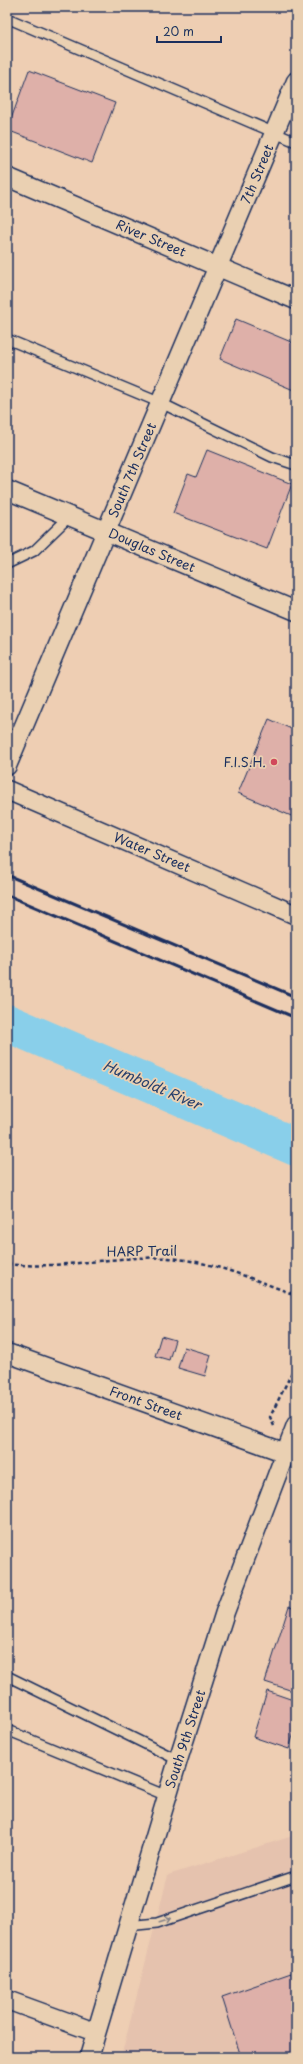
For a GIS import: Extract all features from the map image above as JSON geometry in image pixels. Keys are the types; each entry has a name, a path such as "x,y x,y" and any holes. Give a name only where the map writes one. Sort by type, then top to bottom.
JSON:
{"street":[{"name":"7th Street","path":"218,266 296,81"},
{"name":"River Street","path":"7,177 296,300"},
{"name":"South 7th Street","path":"7,766 218,266"},
{"name":"Douglas Street","path":"7,490 296,611"},
{"name":"Water Street","path":"7,790 296,915"},
{"name":"Front Street","path":"7,1353 286,1453"},
{"name":"South 9th Street","path":"89,2057 95,2032 178,1760 226,1612 296,1426"},
{"path":"7,2000 95,2032"}],"lane":[{"path":"7,18 296,142"},
{"path":"7,339 161,403 272,457 296,465"},
{"path":"7,564 34,551 69,516"},
{"path":"7,1676 178,1760"},
{"path":"7,1730 167,1796"},
{"path":"127,1926 157,1923 296,1876"}],"path":[{"name":"HARP Trail","path":"7,1264 46,1266 167,1258 222,1268 296,1295"},
{"path":"268,1422 296,1364"},
{"path":"270,1417 286,1453"}],"shaded area":[{"path":"296,1835 296,2057 121,2057 168,1875"}],"building":[{"path":"29,70 115,103 92,163 7,130"},
{"path":"236,319 296,344 296,391 220,359"},
{"path":"207,450 292,484 267,549 173,513 188,474 196,477"},
{"name":"F.I.S.H.","path":"269,719 296,731 296,818 238,793"},
{"path":"161,1336 175,1340 169,1360 155,1356"},
{"path":"184,1347 211,1355 205,1376 178,1368"},
{"path":"289,1606 296,1608 296,1692 265,1682"},
{"path":"267,1691 296,1701 296,1726 289,1749 253,1737"},
{"path":"291,1973 296,1987 296,2057 241,2057 222,1997"}],"waterway":[{"name":"Humboldt River","path":"7,1023 296,1147"}],"railway":[{"path":"7,875 296,997"},
{"path":"7,895 296,1018"}],"place":[{"name":"F.I.S.H.","path":"274,762"}]}
